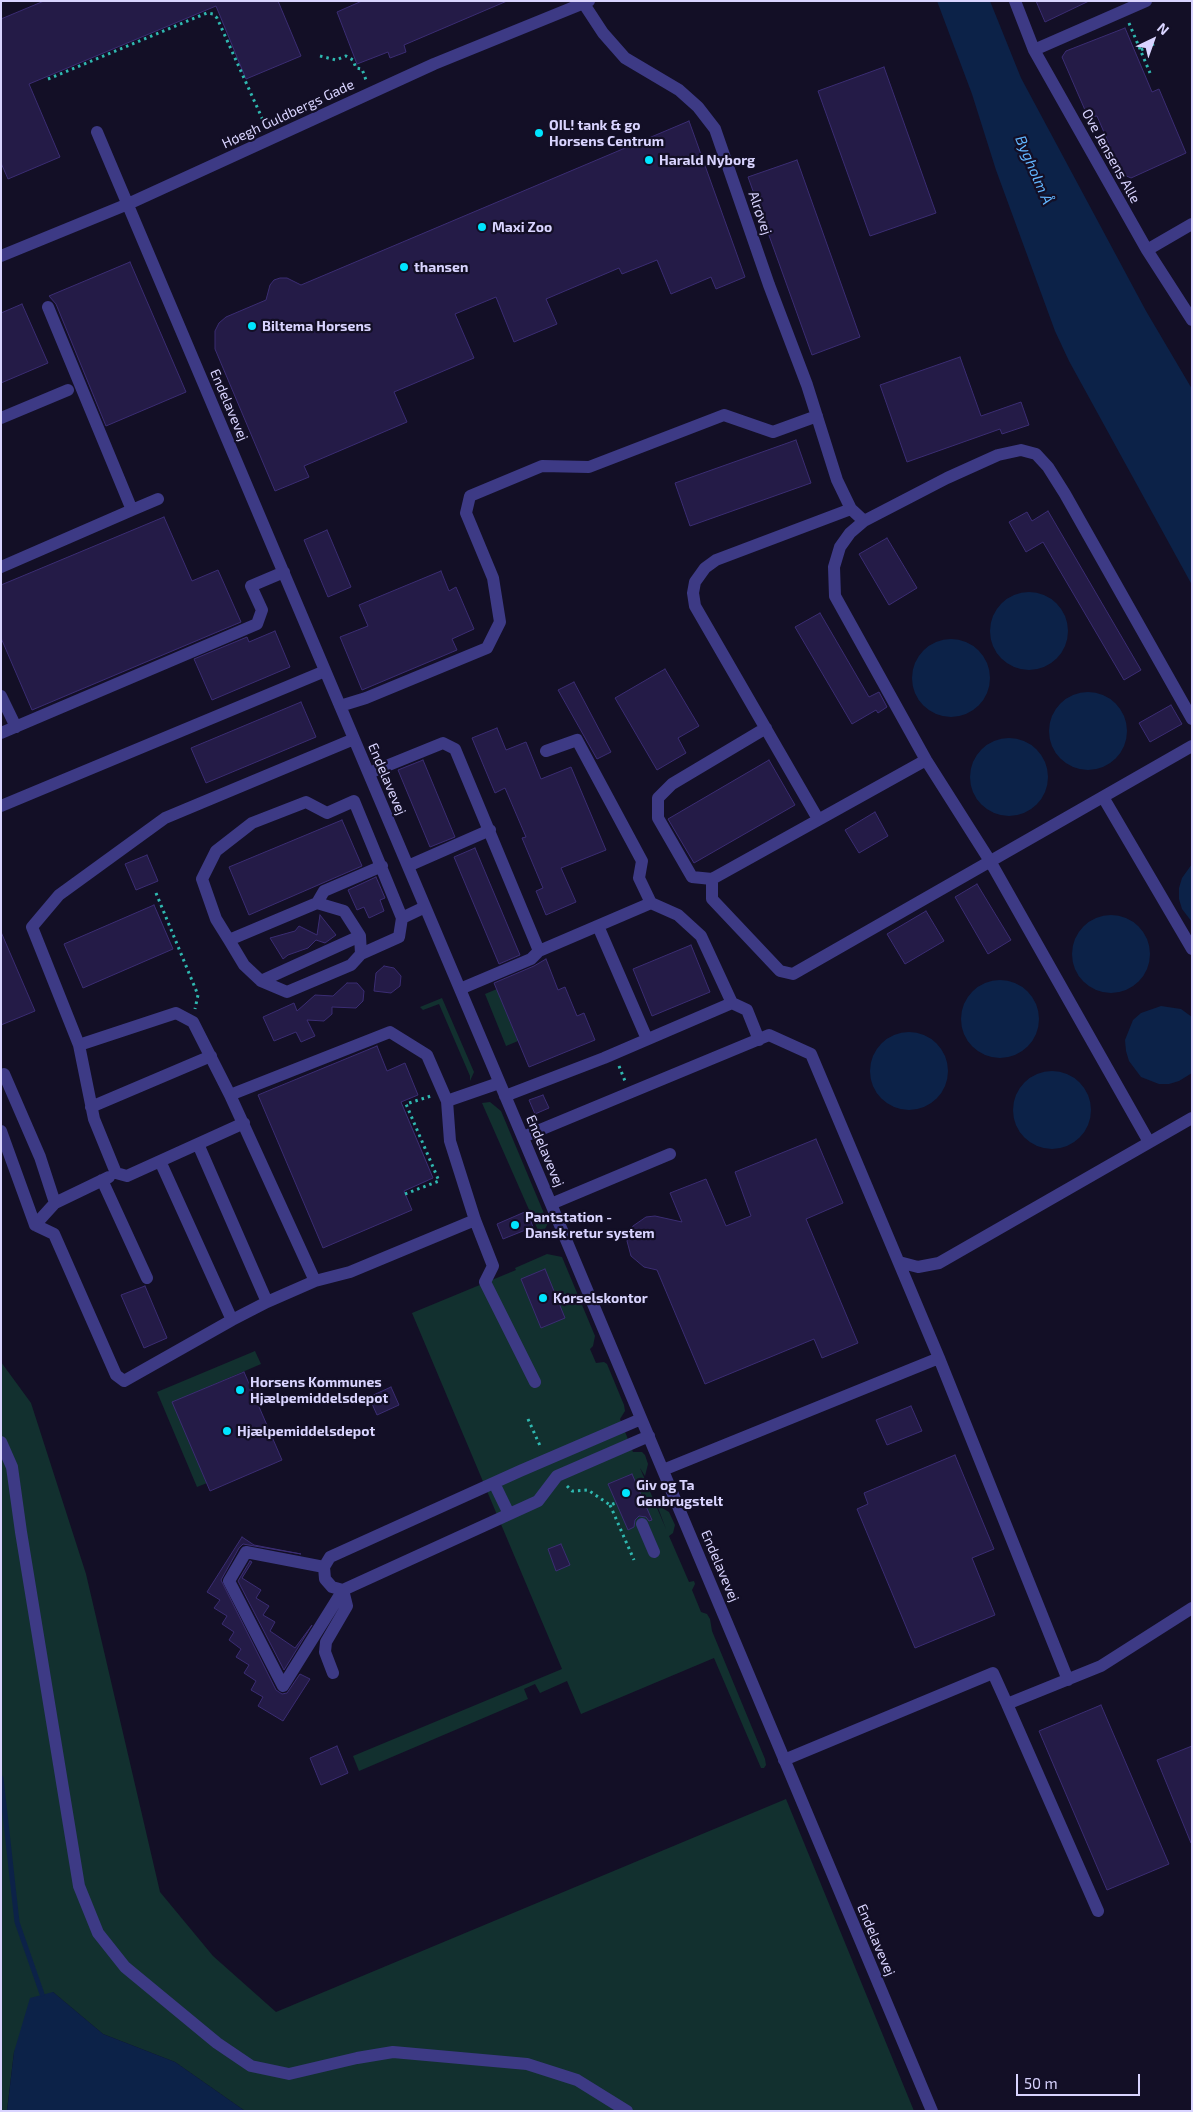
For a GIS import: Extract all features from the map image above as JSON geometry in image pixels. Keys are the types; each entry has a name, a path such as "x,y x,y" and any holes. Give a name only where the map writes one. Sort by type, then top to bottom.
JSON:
{"street":[{"name":"Ove Jensens Alle","path":"1015,1 1034,50 1147,250 1192,320"},
{"path":"1034,50 1146,1"},
{"name":"Høegh Guldbergs Gade","path":"1,256 128,204 434,64 585,2"},
{"name":"Alrøvej","path":"585,2 610,42 625,58 679,90 698,107 715,129 838,480 851,509"},
{"name":"Endelavevej","path":"97,132 523,1137 932,2111"},
{"path":"1147,250 1192,224"},
{"path":"48,307 132,510"},
{"path":"1,418 68,390"},
{"path":"340,706 366,698 486,648 500,622 493,578 466,513 470,496 542,466 589,466 724,415 773,432 817,416"},
{"path":"1148,1142 990,861 926,760 836,596 834,567 840,547 850,533 864,521 948,478 998,455 1021,450 1036,454 1048,467 1066,494 1192,719"},
{"path":"1,567 158,500"},
{"path":"818,819 695,606 695,582 705,568 716,560 851,509 864,521"},
{"path":"1,733 257,624 262,610 251,586 284,572"},
{"path":"1,806 325,671"},
{"path":"1,696 16,727"},
{"path":"766,728 672,784 658,798 658,818 692,877 712,880 926,760"},
{"path":"116,1174 94,1119 79,1046 32,927 59,895 165,818 354,739"},
{"path":"546,751 577,740 642,861 639,878 651,903 678,915 701,936 732,1003 747,1010 759,1040"},
{"path":"369,773 443,743 455,749 539,950"},
{"path":"712,880 712,899 780,971 793,974 1192,746"},
{"path":"1103,797 1192,949"},
{"path":"354,801 382,866 402,918 399,937 361,954 352,965 287,992 262,981 244,965 216,919 202,879 216,851 252,823 306,802 327,813 354,801"},
{"path":"359,814 381,805"},
{"path":"408,866 490,830"},
{"path":"229,940 317,903 324,891 382,866"},
{"path":"317,903 344,911 360,936 361,954"},
{"path":"460,989 531,959 539,950 651,903"},
{"path":"402,918 425,907"},
{"path":"598,926 648,1039"},
{"path":"262,981 360,936"},
{"path":"505,1096 608,1056 732,1003"},
{"path":"79,1046 176,1013 193,1022 244,1123 315,1280"},
{"path":"230,1096 390,1032 427,1055 445,1097 450,1141 475,1220 493,1266 485,1282 535,1382"},
{"path":"523,1137 769,1035 811,1054 939,1358 1068,1680"},
{"path":"92,1107 211,1056"},
{"path":"4,1074 40,1158 55,1203"},
{"path":"445,1097 499,1082"},
{"path":"899,1262 918,1267 939,1263 1192,1118"},
{"path":"35,1225 55,1203 102,1180 116,1174 127,1176 244,1123"},
{"path":"1,1131 35,1225 54,1234 116,1376 124,1380 232,1320 315,1280 350,1272 475,1220"},
{"path":"198,1144 267,1302"},
{"path":"551,1204 670,1154"},
{"path":"160,1161 232,1320"},
{"path":"102,1180 147,1278"},
{"path":"663,1470 939,1358"},
{"path":"343,1590 332,1588 325,1578 324,1567 330,1557 641,1419"},
{"path":"324,1567 246,1552 229,1581 283,1686 343,1590 538,1502 558,1476 648,1436"},
{"path":"1,1442 12,1467 79,1886 98,1933 125,1967 217,2043 250,2066 289,2074 357,2058 393,2052 527,2064 577,2080 627,2111"},
{"path":"494,1483 509,1514"},
{"path":"642,1524 654,1552"},
{"path":"333,1673 325,1652 326,1642 347,1606 343,1590"},
{"path":"1007,1704 1101,1666 1192,1608"},
{"path":"784,1760 993,1673 1098,1911"}],"path":[{"path":"1121,13 1129,22 1150,73"},
{"path":"48,79 106,53 207,14 213,14 217,18 271,139"},
{"path":"1141,50 1154,44"},
{"path":"320,56 336,60 346,56 353,60 356,68 362,69 372,93"},
{"path":"156,893 198,994 193,1022"},
{"path":"608,1056 631,1093"},
{"path":"405,1194 439,1181 404,1103 445,1097"},
{"path":"610,1505 634,1560"}],"green space":[{"path":"497,989 518,1041 506,1046 485,994"},
{"path":"442,998 474,1072 470,1081 470,1076 439,1004 423,1010 420,1007"},
{"path":"490,1102 501,1111 548,1223 541,1237 482,1103"},
{"path":"547,1254 562,1257 595,1336 593,1346 590,1349 596,1363 604,1362 607,1364 624,1405 625,1411 620,1419 633,1452 642,1452 645,1455 648,1464 645,1476 640,1468 666,1529 657,1505 669,1512 675,1525 673,1533 669,1536 689,1582 694,1581 695,1584 692,1590 701,1612 707,1614 710,1619 712,1631 765,1759 766,1765 764,1768 761,1768 714,1658 581,1714 567,1681 540,1693 535,1684 524,1689 528,1699 359,1771 353,1756 562,1669 412,1313 516,1270 515,1268"},
{"path":"255,1351 261,1364 173,1402 207,1483 197,1487 157,1392"},
{"path":"1,1362 31,1403 86,1574 160,1892 213,1956 276,2012 786,1799 914,2111 245,2111 175,2062 103,2034 53,1992 14,2052 7,2111 1,2111"}],"water":[{"name":"Bygholm Å","path":"937,1 990,1 1021,78 1146,311 1192,389 1192,585 1069,361 1055,331 996,170 972,94"},
{"path":"1029,592 1044,595 1057,603 1065,616 1068,631 1065,646 1057,659 1044,667 1029,670 1014,667 1001,659 993,646 990,631 993,616 1001,603 1014,595"},
{"path":"951,639 966,642 979,650 987,663 990,678 987,693 979,706 966,714 951,717 936,714 923,706 915,693 912,678 915,663 923,650 936,642"},
{"path":"1088,692 1103,695 1116,703 1124,716 1127,731 1124,746 1116,759 1103,767 1088,770 1073,767 1060,759 1052,746 1049,731 1052,716 1060,703 1073,695"},
{"path":"1009,738 1024,741 1037,749 1045,762 1048,777 1045,792 1037,805 1024,813 1009,816 994,813 981,805 973,792 970,777 973,762 981,749 994,741"},
{"path":"1192,864 1192,922 1182,909 1179,899 1179,888 1182,878"},
{"path":"1111,915 1126,918 1139,926 1147,939 1150,954 1147,969 1139,982 1126,990 1111,993 1096,990 1083,982 1075,969 1072,954 1075,939 1083,926 1096,918"},
{"path":"1000,980 1015,983 1028,991 1036,1004 1039,1019 1036,1034 1028,1047 1015,1055 1000,1058 985,1055 972,1047 964,1034 961,1019 964,1004 972,991 985,983"},
{"path":"1161,1006 1181,1009 1192,1017 1192,1073 1179,1081 1169,1084 1159,1084 1141,1077 1129,1061 1126,1051 1125,1040 1133,1020 1141,1013"},
{"path":"909,1032 924,1035 937,1043 945,1056 948,1071 945,1086 937,1099 924,1107 909,1110 894,1107 881,1099 873,1086 870,1071 873,1056 881,1043 894,1035"},
{"path":"1052,1071 1067,1074 1080,1082 1088,1095 1091,1110 1088,1125 1080,1138 1067,1146 1052,1149 1037,1146 1024,1138 1016,1125 1013,1110 1016,1095 1024,1082 1037,1074"},
{"path":"53,1992 103,2034 175,2062 245,2111 7,2111 14,2052 30,1998"}],"building":[{"path":"44,1 278,1 301,56 246,79 216,6 29,84 60,157 8,179 1,163 1,19"},
{"path":"362,1 507,1 404,45 406,52 390,58 388,52 357,64 337,12"},
{"path":"1036,1 1089,1 1045,22"},
{"path":"1125,28 1152,92 1159,89 1186,153 1131,178 1122,174 1097,116 1088,117 1062,57 1066,51"},
{"path":"884,67 936,213 870,236 818,91"},
{"path":"689,121 745,277 716,289 711,277 671,294 657,260 622,274 619,268 546,299 557,324 514,342 496,297 455,314 474,358 394,392 407,422 304,466 309,477 275,491 215,349 215,331 219,323 226,317 266,300 270,285 274,280 287,278 301,285"},
{"path":"797,160 860,337 812,355 748,177"},
{"path":"130,262 186,392 106,426 56,304 49,296"},
{"path":"22,304 48,363 1,383 1,313"},
{"path":"960,357 981,416 1021,402 1029,425 1002,434 1000,429 907,462 880,385"},
{"path":"796,440 811,483 690,526 675,483"},
{"path":"1048,511 1141,670 1124,680 1043,542 1026,552 1009,522 1027,512 1032,521"},
{"path":"164,517 192,581 218,570 241,622 32,710 1,638 1,585"},
{"path":"327,530 351,587 328,597 304,540"},
{"path":"887,538 917,588 889,605 859,554"},
{"path":"441,571 449,591 456,587 474,629 452,639 457,650 362,690 340,637 368,626 359,605"},
{"path":"820,613 869,697 879,692 887,707 878,713 876,710 852,724 795,627"},
{"path":"275,631 290,667 212,700 194,659 247,637 249,642"},
{"path":"665,669 699,726 678,738 686,753 657,770 615,698"},
{"path":"574,682 611,752 597,759 558,690"},
{"path":"301,702 316,737 206,783 191,748"},
{"path":"1171,705 1182,724 1150,742 1139,723"},
{"path":"497,728 506,750 526,742 541,779 571,767 606,850 561,868 576,902 546,915 536,891 543,888 522,838 526,837 505,788 495,793 472,738"},
{"path":"423,760 455,837 430,847 398,770"},
{"path":"769,760 795,805 694,863 668,819"},
{"path":"875,812 888,836 859,853 845,830"},
{"path":"342,820 362,866 249,915 229,867"},
{"path":"475,848 520,955 499,964 454,857"},
{"path":"147,855 158,881 136,890 125,864"},
{"path":"376,877 385,898 380,900 384,911 369,918 364,907 357,910 348,890"},
{"path":"977,884 1011,940 988,954 955,897"},
{"path":"154,905 173,949 83,988 64,944"},
{"path":"926,911 944,941 905,964 887,934"},
{"path":"320,915 336,935 325,943 316,940 308,948 288,955 283,959 270,938 295,931 299,926 317,935"},
{"path":"1,932 35,1011 1,1025"},
{"path":"691,945 710,992 652,1016 633,969"},
{"path":"546,959 558,990 565,987 577,1016 584,1013 595,1040 529,1067 494,983"},
{"path":"384,966 394,968 401,976 400,986 391,993 374,991 376,973"},
{"path":"347,983 357,983 364,991 363,1001 356,1008 332,1007 332,1014 324,1021 307,1020 315,1036 301,1042 296,1032 274,1041 263,1017 294,1003 297,1011 315,995 333,996"},
{"path":"377,1046 387,1071 405,1063 418,1095 401,1102 433,1178 404,1191 412,1210 323,1248 258,1095"},
{"path":"543,1095 549,1108 535,1114 529,1100"},
{"path":"816,1139 843,1203 806,1219 858,1343 822,1358 814,1339 705,1384 657,1270 644,1267 631,1256 627,1241 629,1233 633,1226 646,1217 655,1216 682,1222 670,1193 706,1179 726,1226 751,1216 735,1172"},
{"name":"Pantstation - Dansk retur system","path":"527,1211 533,1227 503,1239 497,1224"},
{"name":"Kørselskontor","path":"545,1269 565,1318 541,1328 521,1279"},
{"path":"145,1286 167,1338 144,1348 121,1295"},
{"name":"Hjælpemiddelsdepot","path":"244,1372 282,1460 210,1491 172,1402"},
{"path":"391,1387 399,1405 377,1415 369,1397"},
{"path":"911,1406 922,1431 887,1445 876,1420"},
{"path":"955,1455 994,1549 972,1558 995,1615 915,1648 857,1509 868,1504 864,1493"},
{"name":"Giv og Ta Genbrugstelt","path":"632,1474 652,1520 649,1521 646,1517 639,1516 635,1520 634,1527 628,1530 608,1484"},
{"path":"242,1537 254,1545 301,1554 243,1544 221,1580 276,1690 282,1694 287,1693 300,1674 310,1679 283,1721 258,1706 263,1697 251,1690 256,1681 244,1673 249,1665 236,1657 241,1649 229,1640 234,1632 222,1624 227,1616 214,1608 220,1600 207,1592"},
{"path":"561,1544 570,1565 556,1571 548,1549"},
{"path":"250,1561 252,1562 242,1578 261,1590 256,1598 269,1606 263,1615 275,1622 270,1631 295,1648 312,1625 284,1670 238,1581"},
{"path":"1101,1705 1169,1864 1107,1890 1039,1731"},
{"path":"337,1746 348,1773 321,1785 310,1758"},
{"path":"1192,1746 1192,1843 1191,1843 1157,1760"}],"waterway":[{"path":"1,1778 17,1922 42,1994"}],"place":[{"name":"OIL! tank & go Horsens Centrum","path":"539,133"},
{"name":"Harald Nyborg","path":"649,160"},
{"name":"Maxi Zoo","path":"482,227"},
{"name":"thansen","path":"404,267"},
{"name":"Biltema Horsens","path":"252,326"},
{"name":"Pantstation - Dansk retur system","path":"515,1225"},
{"name":"Kørselskontor","path":"543,1298"},
{"name":"Horsens Kommunes Hjælpemiddelsdepot","path":"240,1390"},
{"name":"Hjælpemiddelsdepot","path":"227,1431"},
{"name":"Giv og Ta Genbrugstelt","path":"626,1493"}]}
